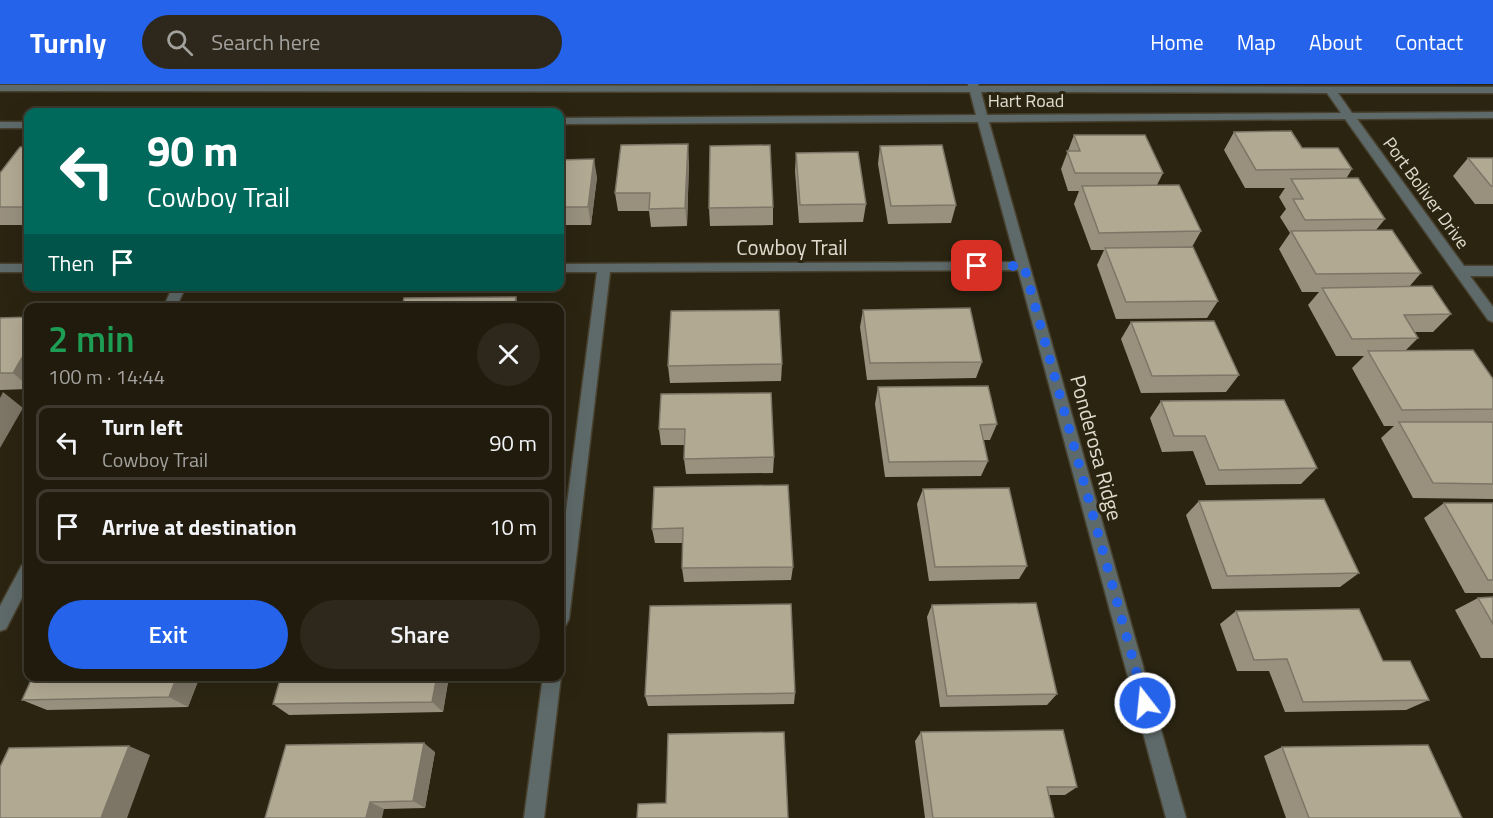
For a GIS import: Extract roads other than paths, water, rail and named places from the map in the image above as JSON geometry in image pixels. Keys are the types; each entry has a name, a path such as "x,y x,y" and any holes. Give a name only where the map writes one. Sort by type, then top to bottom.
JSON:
{"street":[{"name":"Hart Road","path":"0,88 973,86 1330,90 1460,87 1493,90"},
{"name":"Ponderosa Ridge","path":"973,86 1176,818"},
{"name":"Port Boliver Drive","path":"1330,90 1493,317"},
{"name":"Hart Road","path":"564,121 1493,115"},
{"path":"0,125 24,125"},
{"name":"Cowboy Trail","path":"564,268 1024,266"},
{"path":"0,268 24,268"},
{"path":"564,587 604,268"},
{"path":"1460,271 1493,271"},
{"path":"0,623 24,578"},
{"path":"534,818 551,681"}]}
